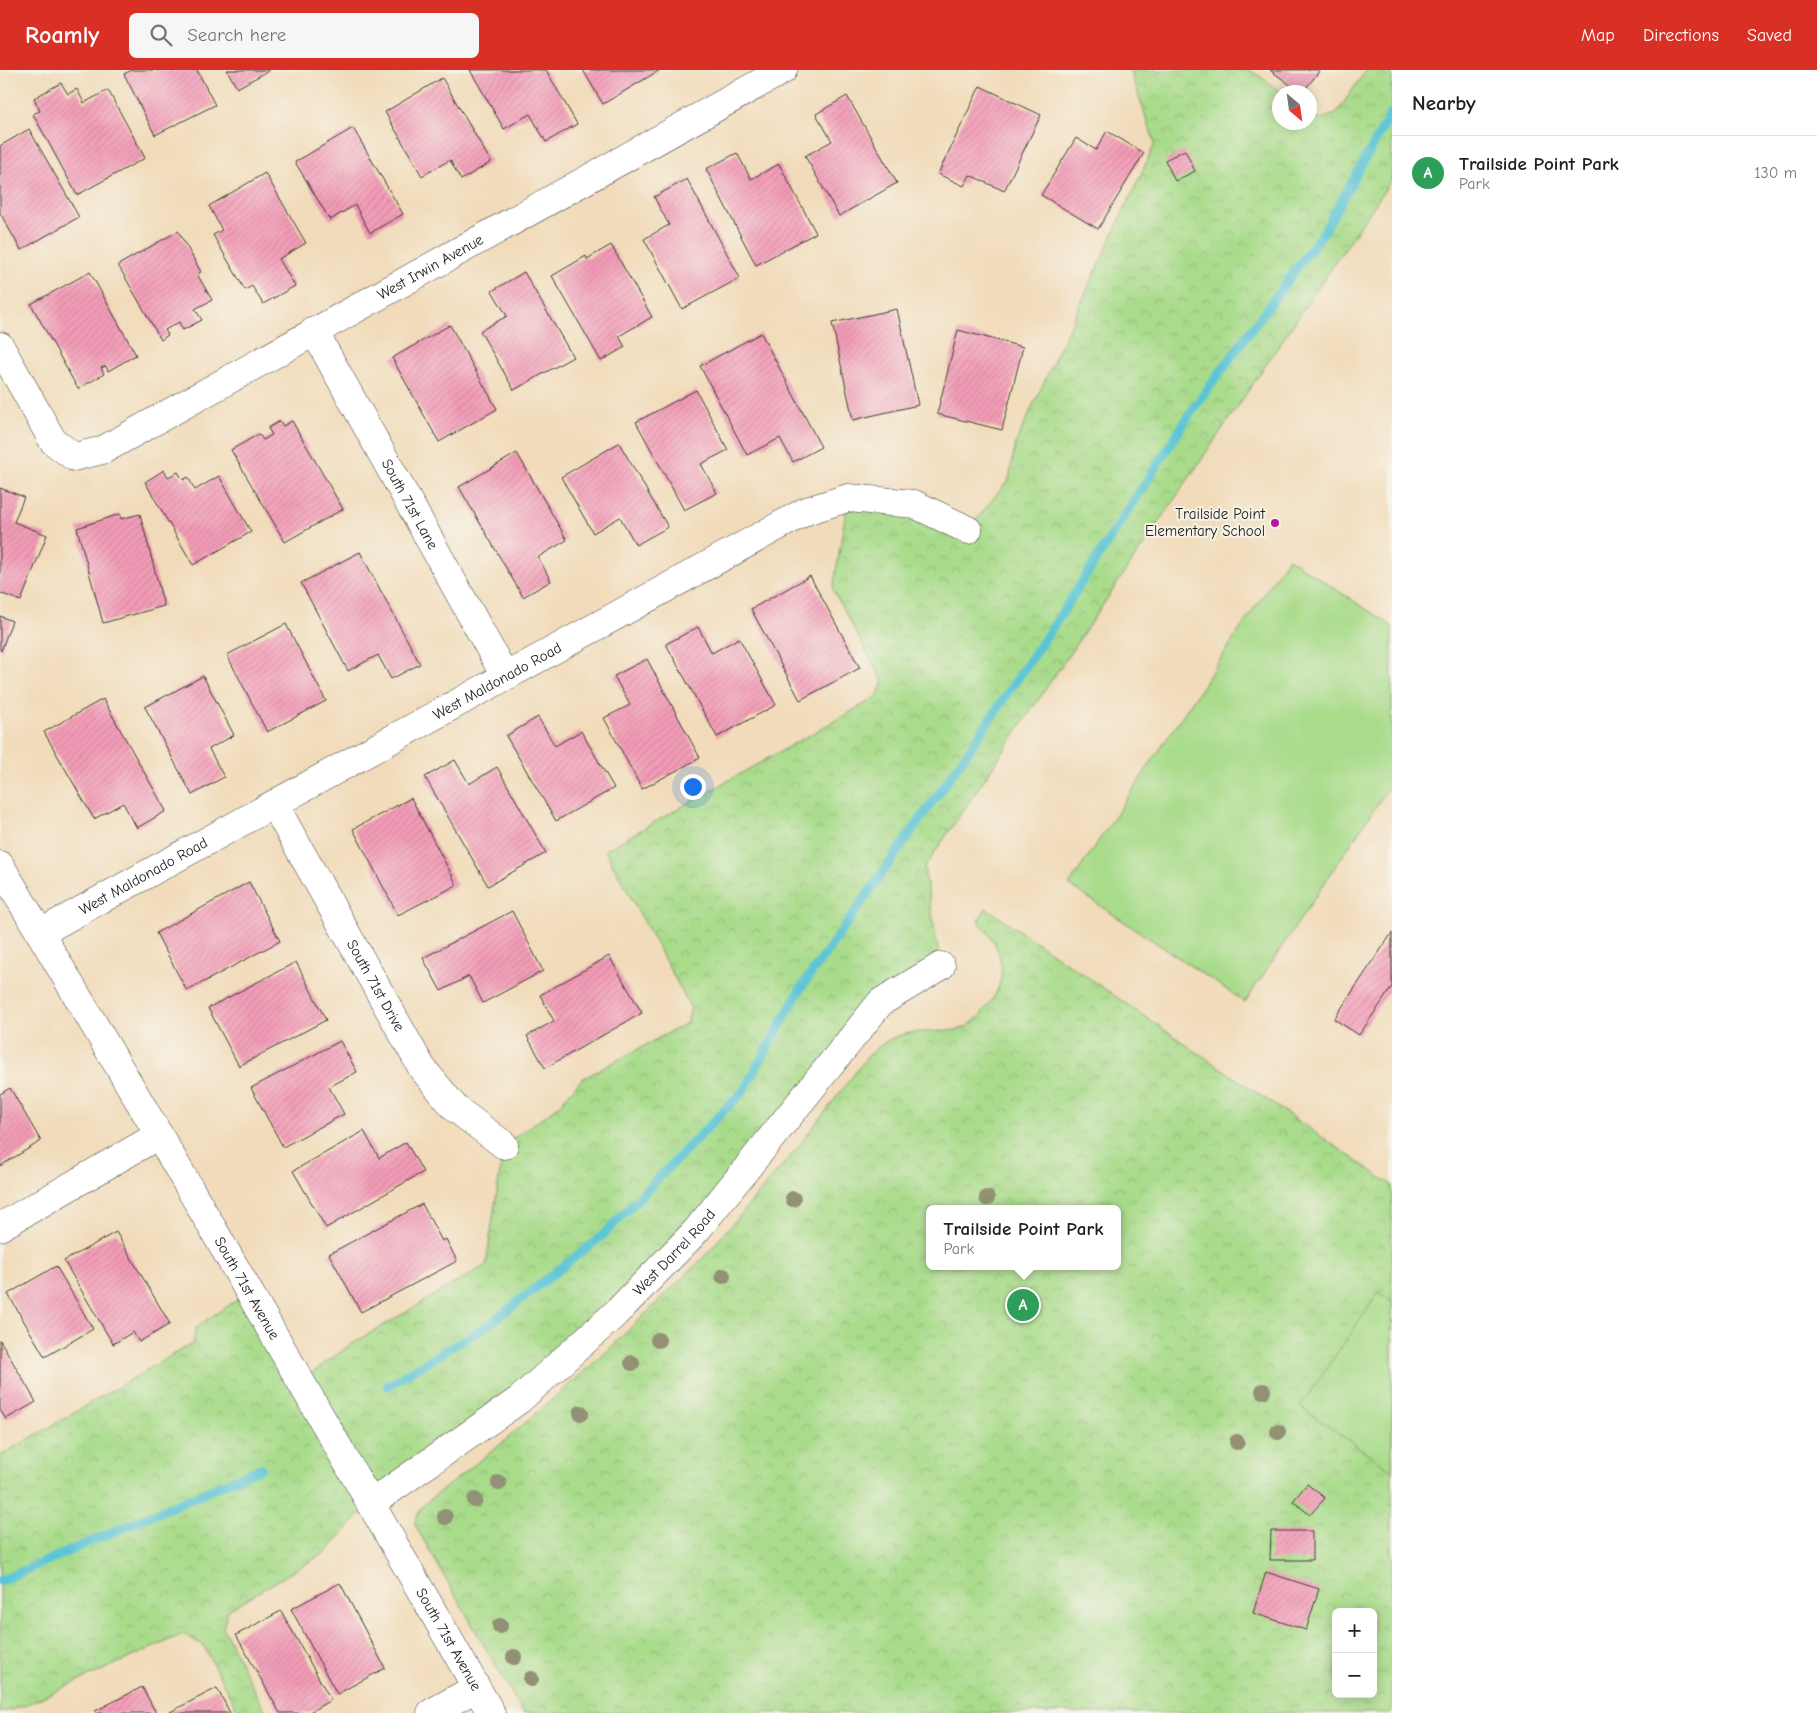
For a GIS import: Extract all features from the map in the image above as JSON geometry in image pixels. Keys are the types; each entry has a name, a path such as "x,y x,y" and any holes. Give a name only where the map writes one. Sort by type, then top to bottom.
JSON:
{"street":[{"name":"West Irwin Avenue","path":"0,346 52,441 74,457 103,450 783,70"},
{"name":"South 71st Lane","path":"314,331 505,676"},
{"name":"West Maldonado Road","path":"40,933 806,511 848,498 914,504 968,530"},
{"name":"South 71st Drive","path":"274,804 422,1068 455,1108 504,1145"},
{"name":"South 71st Avenue","path":"0,865 159,1135 491,1713"},
{"name":"West Darrel Road","path":"370,1504 519,1400 616,1313 696,1231 881,1002 941,966"},
{"path":"0,1227 159,1135"},
{"path":"431,1713 476,1688"}],"green space":[{"path":"1130,70 1250,70 1272,85 1272,130 1317,130 1317,117 1320,119 1336,114 1366,70 1392,70 1392,179 924,868 941,966 881,1002 616,1313 370,1504 326,1552 228,1610 223,1628 266,1713 239,1713 203,1645 183,1634 23,1706 0,1713 0,1456 193,1343 196,1327 249,1292 301,1381 350,1345 486,1265 504,1145 556,1108 582,1079 687,1023 691,1008 605,850 877,697 883,682 833,590 848,498 968,530 1009,479 1016,442 1155,144"},
{"path":"1288,558 1392,626 1392,782 1245,1002 1069,885"},
{"path":"986,908 1392,1185 1392,1713 523,1713 415,1525 415,1520 423,1505 501,1444 605,1353 705,1256 794,1152 869,1055 887,1041 903,1034 960,1030 978,1018 993,998 999,986 1001,964 987,931 978,921"},
{"path":"1379,1292 1392,1302 1392,1470 1300,1407"}],"building":[{"path":"132,70 197,70 215,105 155,135 124,74"},
{"path":"227,70 270,70 237,88"},
{"path":"470,70 546,70 577,124 546,142 530,114 504,129"},
{"path":"583,70 660,70 603,104"},
{"path":"1270,70 1320,70 1308,85 1290,85"},
{"path":"442,78 491,162 461,180 450,160 422,176 385,112"},
{"path":"61,83 68,94 77,89 84,103 108,90 145,158 77,195 33,114 40,111 34,98"},
{"path":"980,86 1041,115 1004,191 970,175 964,186 938,174"},
{"path":"847,96 897,183 839,216 805,156 832,141 816,114"},
{"path":"353,128 403,214 370,233 355,205 330,220 295,162"},
{"path":"29,129 79,217 21,250 0,213 0,146"},
{"path":"1107,131 1144,153 1098,229 1041,195 1076,138 1096,150"},
{"path":"1185,150 1195,171 1175,181 1165,160"},
{"path":"737,153 751,179 779,164 816,233 756,265 706,169"},
{"path":"265,173 306,243 279,259 295,286 263,304 252,286 245,290 213,235 222,230 209,206"},
{"path":"687,179 740,278 682,309 644,239 669,225 654,197"},
{"path":"178,231 201,272 197,274 212,300 195,309 202,320 183,330 179,322 165,330 168,335 161,340 118,265"},
{"path":"611,245 652,317 619,336 625,347 601,361 552,276 586,256 587,259"},
{"path":"90,272 136,355 108,371 106,366 101,368 104,374 78,389 31,304"},
{"path":"524,272 573,357 514,390 480,331 507,316 492,291"},
{"path":"897,309 918,405 853,420 832,323"},
{"path":"450,325 497,409 439,442 392,358"},
{"path":"958,330 1023,347 1002,430 937,414"},
{"path":"761,333 821,447 793,462 780,438 747,455 700,366"},
{"path":"696,390 728,450 701,464 717,493 684,510 636,422"},
{"path":"280,421 283,426 292,421 343,509 285,542 231,450 259,434 263,440 272,435 268,428"},
{"path":"619,443 668,527 636,545 620,517 593,533 561,477"},
{"path":"517,453 567,540 538,557 551,581 523,597 459,487"},
{"path":"164,470 168,477 178,472 183,480 188,477 195,490 219,476 251,532 193,565 145,482"},
{"path":"0,488 24,497 14,522 47,535 21,601 0,593"},
{"path":"120,514 121,519 140,514 164,606 103,623 77,528"},
{"path":"360,552 420,664 391,679 378,655 348,671 301,583"},
{"path":"810,576 860,668 800,700 751,609"},
{"path":"0,616 12,621 1,651 0,650"},
{"path":"286,624 326,701 267,732 227,655"},
{"path":"698,627 712,653 739,638 776,705 717,737 666,644"},
{"path":"647,659 700,758 642,789 604,718 630,705 614,676"},
{"path":"203,676 234,735 209,749 224,777 192,795 145,707"},
{"path":"103,699 166,811 137,828 123,803 94,819 44,732"},
{"path":"538,717 555,746 581,731 614,788 556,821 506,736"},
{"path":"455,760 469,784 497,767 546,853 488,886 425,777"},
{"path":"411,798 457,885 398,915 353,829"},
{"path":"249,882 280,941 187,991 156,933"},
{"path":"512,911 543,971 483,1003 469,976 441,991 423,958"},
{"path":"1392,933 1392,987 1359,1035 1334,1019"},
{"path":"609,956 642,1013 545,1068 527,1036 554,1021 540,995"},
{"path":"296,962 326,1020 239,1066 208,1008"},
{"path":"340,1041 357,1072 329,1087 344,1114 283,1147 251,1088"},
{"path":"10,1088 41,1141 0,1166 0,1094"},
{"path":"364,1131 379,1158 406,1142 423,1172 326,1228 293,1171"},
{"path":"422,1204 442,1241 446,1239 457,1261 361,1312 329,1254"},
{"path":"116,1232 170,1324 139,1342 133,1332 113,1344 64,1261"},
{"path":"56,1266 93,1329 45,1357 8,1294"},
{"path":"0,1340 36,1402 6,1419 0,1410"},
{"path":"1307,1484 1325,1498 1310,1515 1293,1501"},
{"path":"1271,1531 1312,1531 1312,1560 1270,1560"},
{"path":"1266,1572 1319,1589 1306,1630 1253,1613"},
{"path":"340,1583 385,1668 337,1694 291,1609"},
{"path":"281,1611 331,1700 308,1713 280,1713 236,1635"},
{"path":"142,1687 156,1713 96,1713 95,1711"},
{"path":"217,1688 230,1713 170,1712"}],"waterway":[{"path":"387,1386 487,1326 602,1236 744,1090 801,988 965,756 1060,616 1193,409 1324,231 1392,112"},
{"path":"0,1581 261,1468"}],"place":[{"name":"Trailside Point Elementary School","path":"1275,523"},
{"name":"Trailside Point Park","path":"1023,1305"}]}
